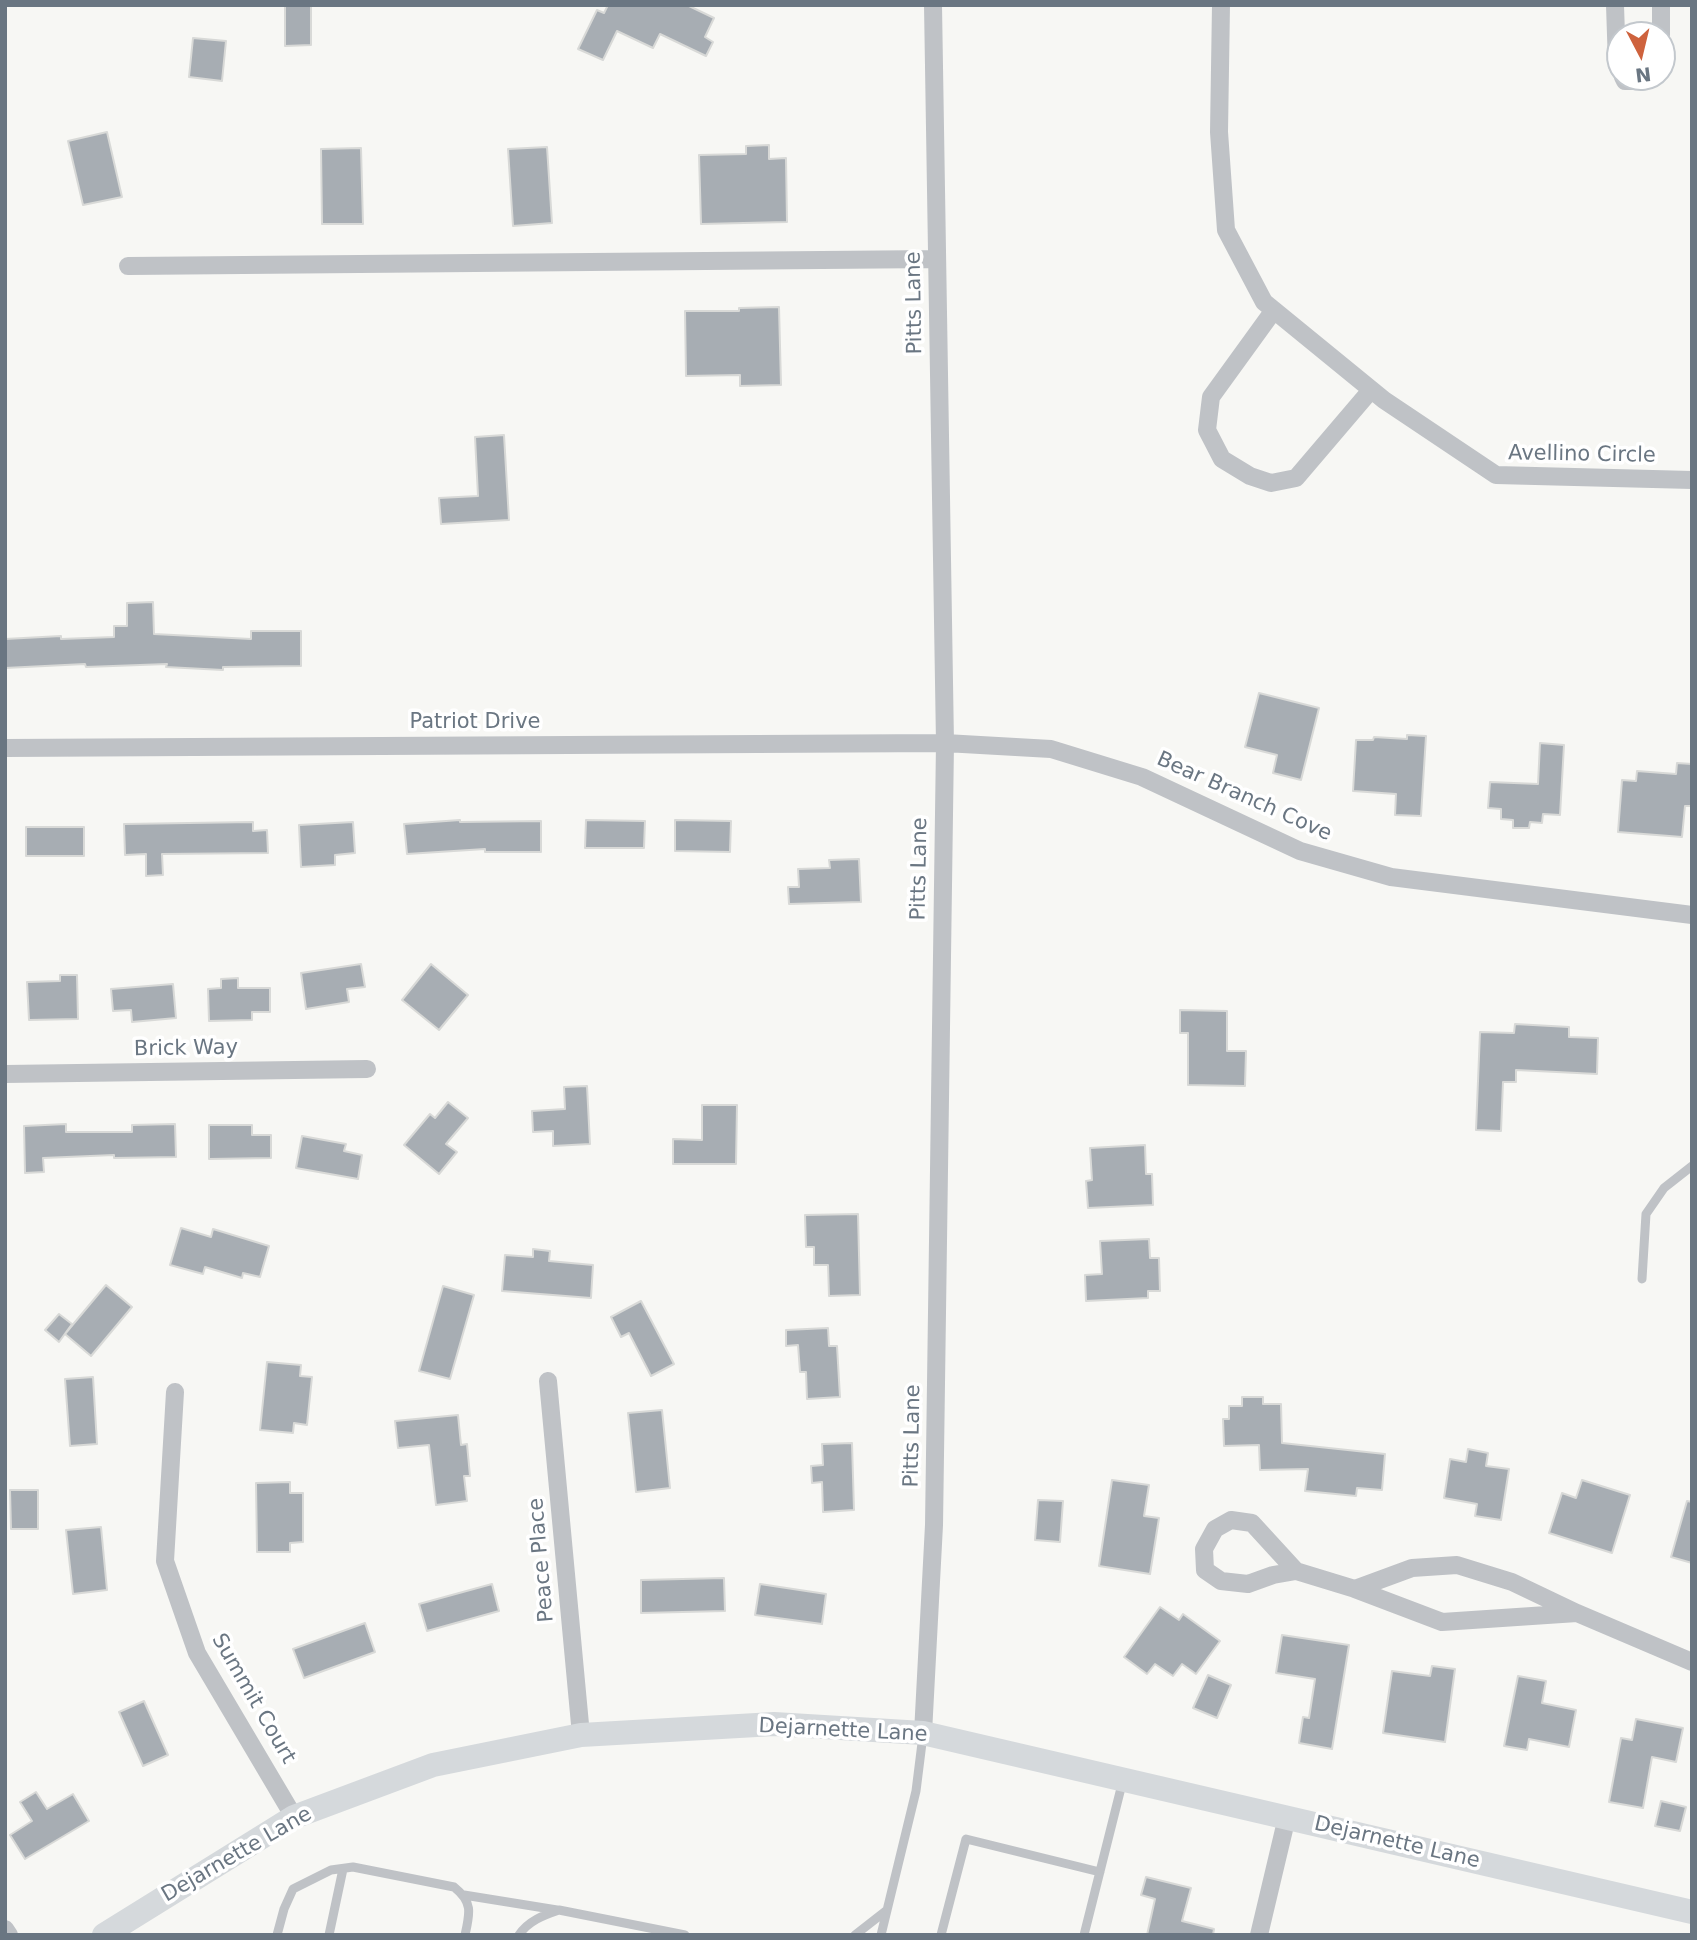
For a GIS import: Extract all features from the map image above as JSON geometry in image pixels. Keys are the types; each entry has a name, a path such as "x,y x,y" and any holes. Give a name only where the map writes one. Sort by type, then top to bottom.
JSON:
{"main road":[{"name":"Dejarnette Lane","path":"104,1935 294,1817 433,1765 581,1735 774,1724 923,1733 1692,1912"}],"street":[{"name":"Pitts Lane","path":"923,1733 934,1524 945,743 933,5"},
{"name":"Avellino Circle","path":"1221,5 1219,132 1226,230 1264,302 1371,390 1496,475 1692,480"},
{"path":"128,265 937,260"},
{"path":"1274,310 1211,397 1206,430 1222,458 1250,476 1271,483 1296,478 1371,390"},
{"name":"Patriot Drive","path":"5,748 945,743"},
{"name":"Bear Branch Cove","path":"945,743 1051,749 1142,777 1300,851 1391,877 1692,915"},
{"name":"Brick Way","path":"5,1074 367,1069"},
{"name":"Peace Place","path":"548,1381 581,1735"},
{"name":"Summit Court","path":"174,1392 166,1561 197,1653 294,1817"},
{"path":"1296,1571 1252,1523 1231,1520 1215,1529 1204,1549 1205,1570 1221,1581 1248,1584 1273,1575 1296,1571 1355,1589 1442,1622 1577,1613"},
{"path":"1355,1589 1412,1568 1457,1565 1512,1582 1692,1662"},
{"path":"1259,1935 1287,1817"},
{"path":"5,1929 9,1935"}],"lane":[{"path":"1642,1279 1646,1214 1664,1188 1692,1166"},
{"path":"881,1935 916,1791 923,1733"},
{"path":"1084,1935 1123,1779"},
{"path":"941,1935 966,1839 1100,1872"},
{"path":"277,1935 293,1889 331,1870 353,1867 454,1887 464,1895 559,1910 685,1935"},
{"path":"329,1935 343,1869"},
{"path":"464,1895 470,1911 465,1935"},
{"path":"519,1935 522,1929 540,1916 559,1910"},
{"path":"855,1935 887,1910"}],"building":[{"path":"285,5 311,5 311,45 285,46"},
{"path":"608,5 687,5 714,18 705,37 713,42 706,56 660,34 653,48 617,31 603,60 578,49 597,10 604,13"},
{"path":"193,38 226,41 222,81 189,77"},
{"path":"107,132 122,197 83,205 68,141"},
{"path":"769,145 769,159 786,158 787,222 701,224 699,155 746,154 746,146"},
{"path":"547,147 552,223 513,226 508,149"},
{"path":"361,148 363,224 322,224 321,149"},
{"path":"779,307 781,385 740,386 740,375 686,376 685,311 739,311 739,308"},
{"path":"504,435 509,520 441,524 439,498 478,496 475,437"},
{"path":"153,602 154,634 251,639 251,631 301,631 301,666 223,667 223,670 166,667 167,664 5,668 5,639 114,637 114,626 127,626 127,603"},
{"path":"1259,693 1319,708 1301,780 1273,773 1277,755 1245,747"},
{"path":"1407,735 1426,736 1421,816 1395,815 1396,794 1353,791 1356,740 1373,740 1374,737 1407,739"},
{"path":"1540,743 1564,745 1560,815 1543,814 1542,823 1530,822 1529,828 1513,828 1513,820 1501,819 1501,809 1488,808 1490,782 1538,784"},
{"path":"1677,763 1692,764 1692,806 1685,806 1682,837 1618,832 1622,780 1636,781 1637,771 1676,774"},
{"path":"460,820 541,821 541,852 485,852 485,849 407,854 404,824"},
{"path":"586,820 645,821 644,848 585,848"},
{"path":"675,820 731,821 730,852 675,851"},
{"path":"253,822 253,831 267,830 268,853 162,854 163,875 146,876 146,854 125,855 124,824"},
{"path":"353,822 355,853 335,855 335,865 301,867 299,825"},
{"path":"26,827 84,827 84,856 26,856"},
{"path":"859,859 861,902 789,904 788,887 799,887 798,869 830,868 829,860"},
{"path":"361,964 365,987 347,989 349,1002 306,1009 301,973"},
{"path":"431,964 468,995 439,1030 402,1000"},
{"path":"60,975 77,975 78,1019 29,1020 27,982 60,981"},
{"path":"238,978 238,988 270,988 270,1012 252,1012 252,1020 209,1021 208,989 221,988 221,979"},
{"path":"173,984 176,1018 132,1022 131,1010 113,1011 111,989"},
{"path":"1180,1010 1227,1011 1227,1051 1246,1051 1245,1086 1188,1085 1188,1033 1180,1033"},
{"path":"1515,1024 1569,1027 1569,1037 1598,1038 1597,1074 1516,1070 1516,1082 1503,1082 1501,1131 1476,1130 1480,1032 1514,1033"},
{"path":"587,1086 590,1144 553,1146 553,1131 533,1132 532,1111 565,1109 564,1087"},
{"path":"448,1102 468,1118 446,1144 457,1152 439,1174 404,1145 430,1114 435,1118"},
{"path":"702,1105 737,1105 736,1164 673,1164 673,1139 702,1140"},
{"path":"66,1124 66,1132 132,1132 132,1125 175,1124 176,1157 114,1158 114,1155 43,1158 44,1172 25,1173 24,1126"},
{"path":"209,1125 252,1125 252,1135 271,1135 271,1158 209,1159"},
{"path":"302,1136 346,1144 344,1151 362,1155 358,1179 296,1168"},
{"path":"1145,1145 1146,1174 1152,1174 1153,1205 1088,1208 1086,1181 1092,1180 1090,1148"},
{"path":"858,1214 860,1295 829,1296 828,1265 814,1265 814,1247 806,1247 805,1215"},
{"path":"181,1228 211,1237 213,1229 269,1246 260,1277 243,1273 242,1278 205,1267 203,1274 170,1265"},
{"path":"1149,1239 1150,1258 1159,1258 1160,1291 1148,1291 1148,1298 1086,1301 1085,1275 1102,1274 1100,1241"},
{"path":"533,1249 550,1251 549,1261 593,1265 591,1298 502,1291 505,1255 533,1257"},
{"path":"106,1285 132,1307 91,1356 65,1334"},
{"path":"443,1286 474,1295 450,1379 419,1371"},
{"path":"641,1301 674,1364 651,1376 629,1333 621,1337 611,1317"},
{"path":"59,1314 72,1324 59,1342 45,1330"},
{"path":"828,1328 829,1346 837,1346 840,1397 807,1399 806,1372 800,1372 798,1345 786,1346 786,1330"},
{"path":"267,1362 301,1365 300,1376 312,1377 307,1425 294,1423 293,1433 260,1430"},
{"path":"93,1377 97,1444 70,1446 65,1379"},
{"path":"1242,1397 1263,1397 1263,1404 1281,1404 1282,1443 1385,1454 1382,1490 1357,1488 1356,1496 1305,1491 1308,1469 1260,1470 1259,1445 1224,1446 1223,1419 1229,1419 1229,1406 1242,1406"},
{"path":"662,1410 670,1488 636,1492 628,1413"},
{"path":"458,1415 461,1445 467,1444 470,1476 464,1476 467,1501 436,1505 429,1445 398,1448 395,1421"},
{"path":"852,1443 854,1510 823,1512 822,1482 812,1483 811,1466 823,1465 822,1444"},
{"path":"1468,1449 1488,1453 1486,1466 1509,1469 1501,1520 1475,1516 1477,1504 1444,1498 1450,1459 1466,1462"},
{"path":"1112,1480 1149,1485 1144,1516 1159,1518 1150,1574 1099,1566"},
{"path":"1582,1480 1630,1495 1612,1553 1549,1533 1562,1493 1576,1498"},
{"path":"290,1482 290,1493 303,1493 303,1542 290,1543 290,1552 257,1552 256,1483"},
{"path":"10,1490 38,1490 38,1529 11,1529"},
{"path":"1038,1500 1063,1501 1060,1542 1035,1540"},
{"path":"1687,1501 1692,1502 1692,1563 1671,1557"},
{"path":"101,1527 107,1590 73,1594 66,1530"},
{"path":"724,1578 725,1611 641,1613 641,1580"},
{"path":"492,1584 499,1611 427,1631 419,1604"},
{"path":"760,1584 826,1594 822,1624 755,1615"},
{"path":"1160,1607 1179,1620 1183,1614 1220,1641 1196,1674 1182,1664 1173,1676 1155,1664 1147,1674 1124,1657"},
{"path":"365,1623 375,1652 304,1678 293,1649"},
{"path":"1282,1635 1349,1645 1332,1749 1299,1743 1303,1717 1309,1718 1315,1679 1276,1673"},
{"path":"1432,1666 1455,1669 1445,1742 1383,1733 1392,1671 1430,1676"},
{"path":"1208,1675 1231,1685 1217,1718 1193,1708"},
{"path":"1518,1676 1546,1681 1542,1703 1576,1710 1569,1747 1529,1739 1527,1750 1504,1746"},
{"path":"144,1701 168,1755 143,1766 119,1712"},
{"path":"1636,1719 1683,1728 1676,1762 1652,1757 1643,1808 1609,1802 1621,1738 1632,1740"},
{"path":"36,1792 47,1809 73,1794 89,1821 25,1859 10,1835 32,1821 20,1802"},
{"path":"1661,1801 1686,1807 1680,1831 1655,1826"},
{"path":"1146,1877 1191,1888 1182,1921 1214,1929 1213,1935 1147,1935 1155,1899 1141,1895"}]}
